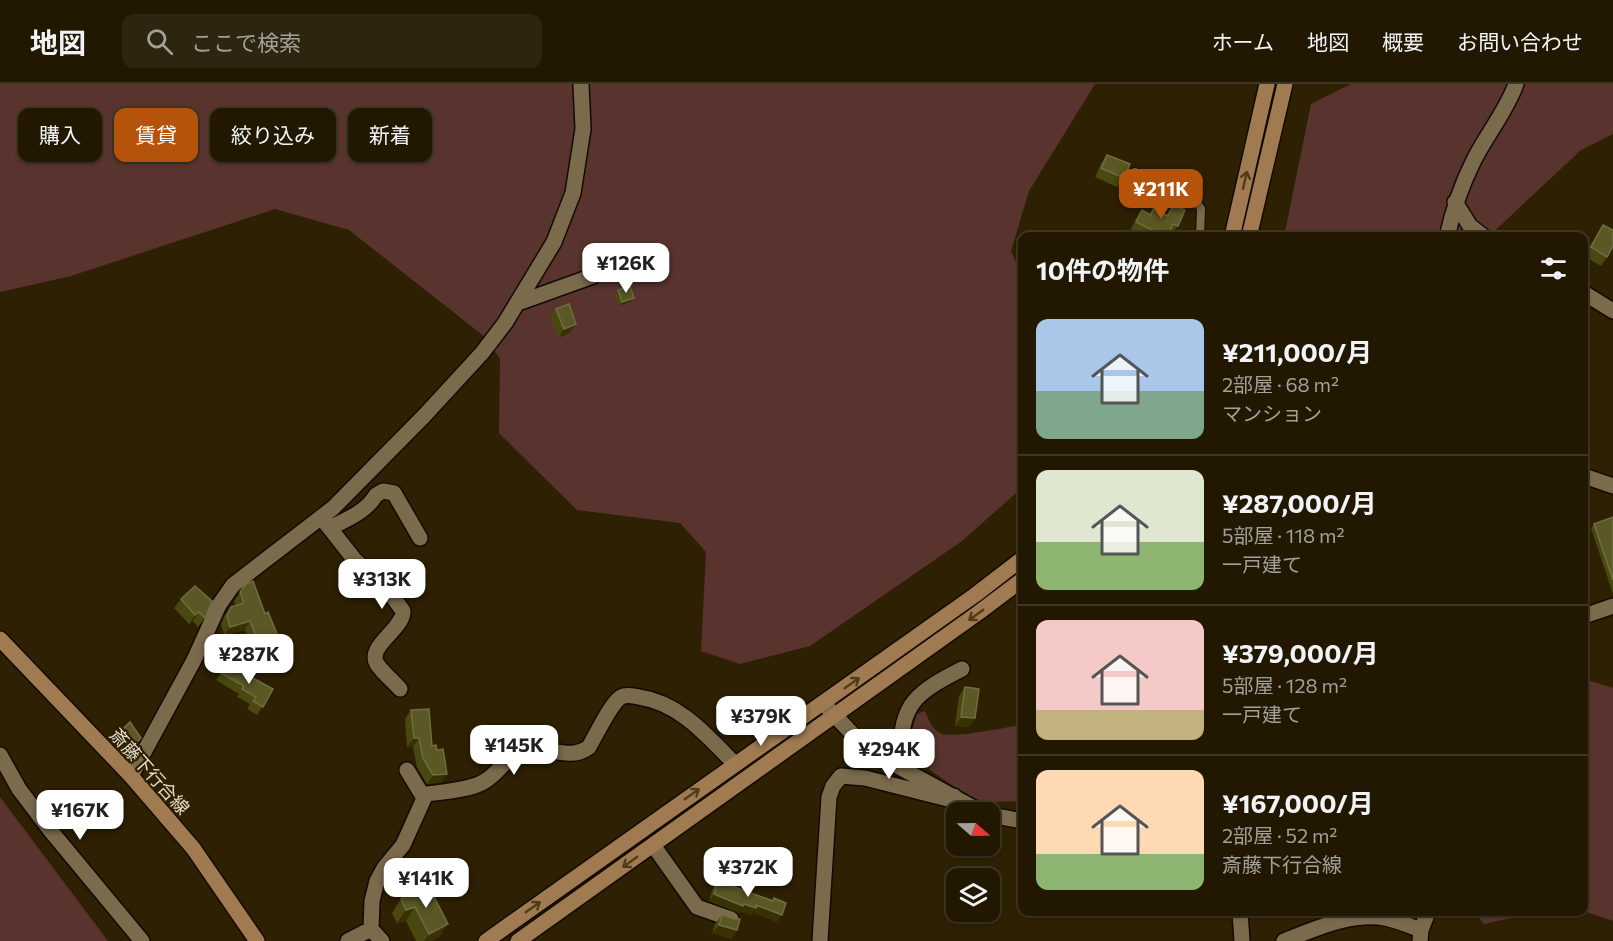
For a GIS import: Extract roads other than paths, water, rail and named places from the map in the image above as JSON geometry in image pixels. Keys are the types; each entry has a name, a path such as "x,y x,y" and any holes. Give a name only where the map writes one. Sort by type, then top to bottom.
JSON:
{"street":[{"path":"325,523 333,508 382,460 482,354 518,303 554,242 573,193 584,129 581,84"},
{"path":"1233,232 1267,84"},
{"path":"1251,232 1285,84"},
{"path":"1449,232 1455,202 1474,160 1509,103 1516,84"},
{"path":"1455,202 1470,226 1478,232"},
{"path":"518,303 593,276"},
{"path":"1588,295 1613,311"},
{"path":"1588,477 1613,486"},
{"path":"131,776 194,660 219,605 233,585 325,523 362,511 370,505 376,495 388,491 394,493 420,538"},
{"path":"325,523 354,559 390,593 404,611 401,620 376,650 375,656 377,663 400,689"},
{"path":"486,941 975,595 1018,562"},
{"path":"518,941 978,614 1018,583"},
{"path":"1588,615 1613,606"},
{"name":"斎藤下行合線","path":"0,639 131,776 193,848 257,941"},
{"path":"899,767 903,724 915,699 927,687 962,669"},
{"path":"382,941 371,929 372,901 377,881 384,868 403,845 426,794 456,790 485,782 512,755 531,749 574,754 583,752 589,747 612,705 626,695 669,706 693,722 735,764"},
{"path":"823,703 861,743 899,767 964,802"},
{"path":"0,755 19,789 50,830 142,941"},
{"path":"406,770 424,798"},
{"path":"820,941 829,796 841,776 865,778 948,799 954,796"},
{"path":"1000,817 1018,820"},
{"path":"653,845 696,907 731,919"},
{"path":"1240,916 1242,941"},
{"path":"1284,941 1319,928 1365,916 1386,918 1420,935 1427,916"},
{"path":"348,941 371,929"}],"lane":[{"path":"1135,171 1189,193 1198,201 1201,209 1200,232"},
{"path":"1125,200 1163,183"}]}
